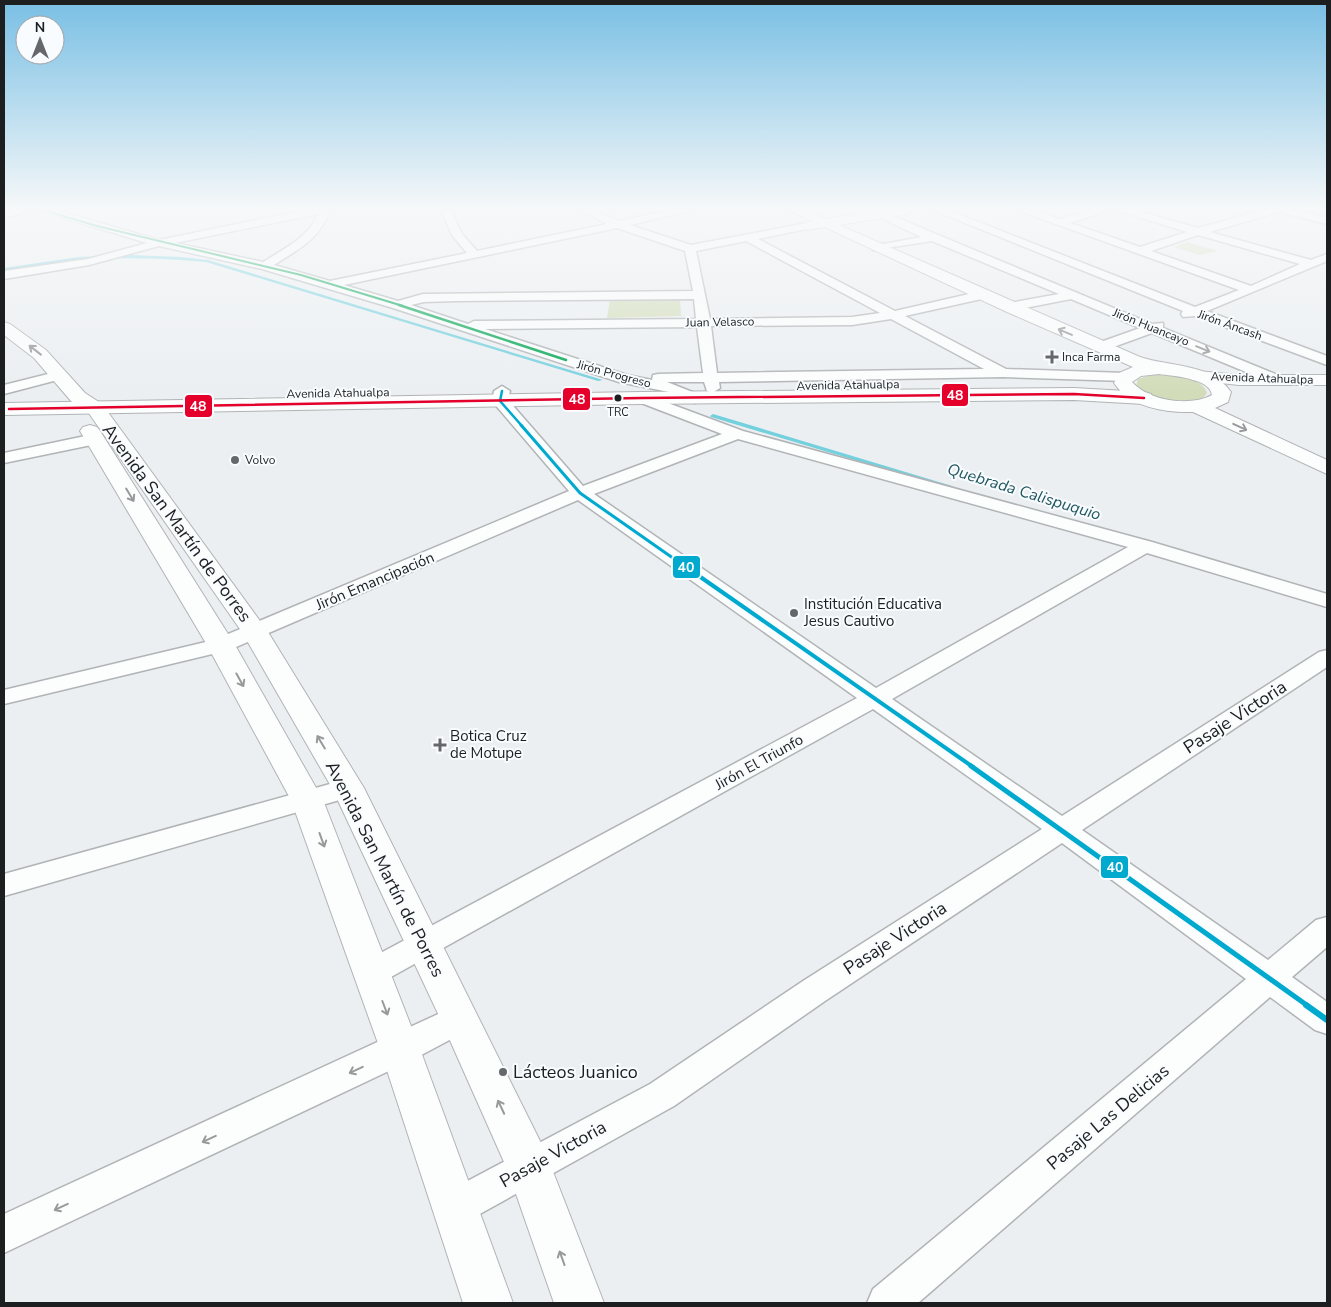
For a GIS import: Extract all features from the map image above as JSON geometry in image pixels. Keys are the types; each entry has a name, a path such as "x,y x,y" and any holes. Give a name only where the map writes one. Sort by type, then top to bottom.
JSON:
{"main road":[{"path":"899,271 1125,377 1130,391 1152,401"},
{"path":"928,271 1134,361 1159,369 1198,376 1218,386 1222,392 1219,400 1327,451"},
{"name":"Avenida San Martín de Porres","path":"4,327 40,354 60,375 86,413 255,632 348,788 460,1018 529,1168 580,1303"},
{"path":"1125,377 1144,370 1159,369"},
{"name":"Avenida Atahualpa","path":"1198,376 1239,380 1327,380"},
{"name":"Avenida Atahualpa","path":"4,409 86,413 673,388 711,383 1125,377"},
{"name":"Avenida Atahualpa","path":"501,396 641,398 979,396 1022,402 1152,401 1196,406 1219,400 1327,392"},
{"name":"Avenida Atahualpa","path":"4,397 86,413"},
{"path":"1196,406 1327,468"},
{"name":"Avenida San Martín de Porres","path":"86,413 221,645 307,800 400,1049 488,1303"}],"street":[{"path":"4,275 29,271"},
{"name":"Jirón Progreso","path":"294,271 330,285 398,304 456,325 624,379 673,388 695,398"},
{"path":"330,285 395,271"},
{"path":"695,271 700,295 711,383"},
{"path":"810,271 1003,373"},
{"name":"Jirón Huancayo","path":"1014,271 1280,381"},
{"name":"Jirón Áncash","path":"1092,271 1327,361"},
{"path":"1195,271 1251,290"},
{"path":"1100,347 1251,290 1292,271"},
{"path":"1009,307 1125,284"},
{"path":"398,304 422,298 456,296 700,295"},
{"name":"Juan Velasco","path":"456,325 852,321 892,315 982,295"},
{"name":"Avenida Atahualpa","path":"624,379 711,383 1003,373 1125,377"},
{"path":"4,390 60,375"},
{"path":"501,396 580,493 876,698 1327,1020"},
{"path":"641,398 737,434 1145,546 1327,601"},
{"path":"4,458 86,413"},
{"name":"Jirón Emancipación","path":"4,697 221,645 580,493 737,434"},
{"name":"Jirón El Triunfo","path":"371,973 876,698 1145,546"},
{"name":"Pasaje Victoria","path":"456,1207 662,1095 814,991 1327,657"},
{"path":"4,885 348,788"},
{"name":"Pasaje Las Delicias","path":"887,1303 1327,929"},
{"path":"4,1234 400,1049 460,1018"}],"green space":[{"path":"610,299 680,299 681,316 607,318"},
{"path":"1151,375 1191,379 1204,387 1207,393 1202,398 1183,402 1151,395 1136,386 1138,379"}],"waterway":[{"name":"Quebrada Calispuquio","path":"239,271 600,380"},
{"name":"Quebrada Calispuquio","path":"713,416 950,487"}],"transit line":[{"path":"286,271 378,298 566,360"},
{"name":"40","path":"502,391 500,401 580,493 1063,830 1327,1020"},
{"name":"48","path":"9,409 641,398 1074,394 1144,398"}],"place":[{"name":"Inca Farma","path":"1052,357"},
{"name":"TRC","path":"618,398"},
{"name":"Volvo","path":"235,460"},
{"name":"Institución Educativa Jesus Cautivo","path":"794,613"},
{"name":"Botica Cruz de Motupe","path":"440,745"},
{"name":"Lácteos Juanico","path":"503,1072"}]}
